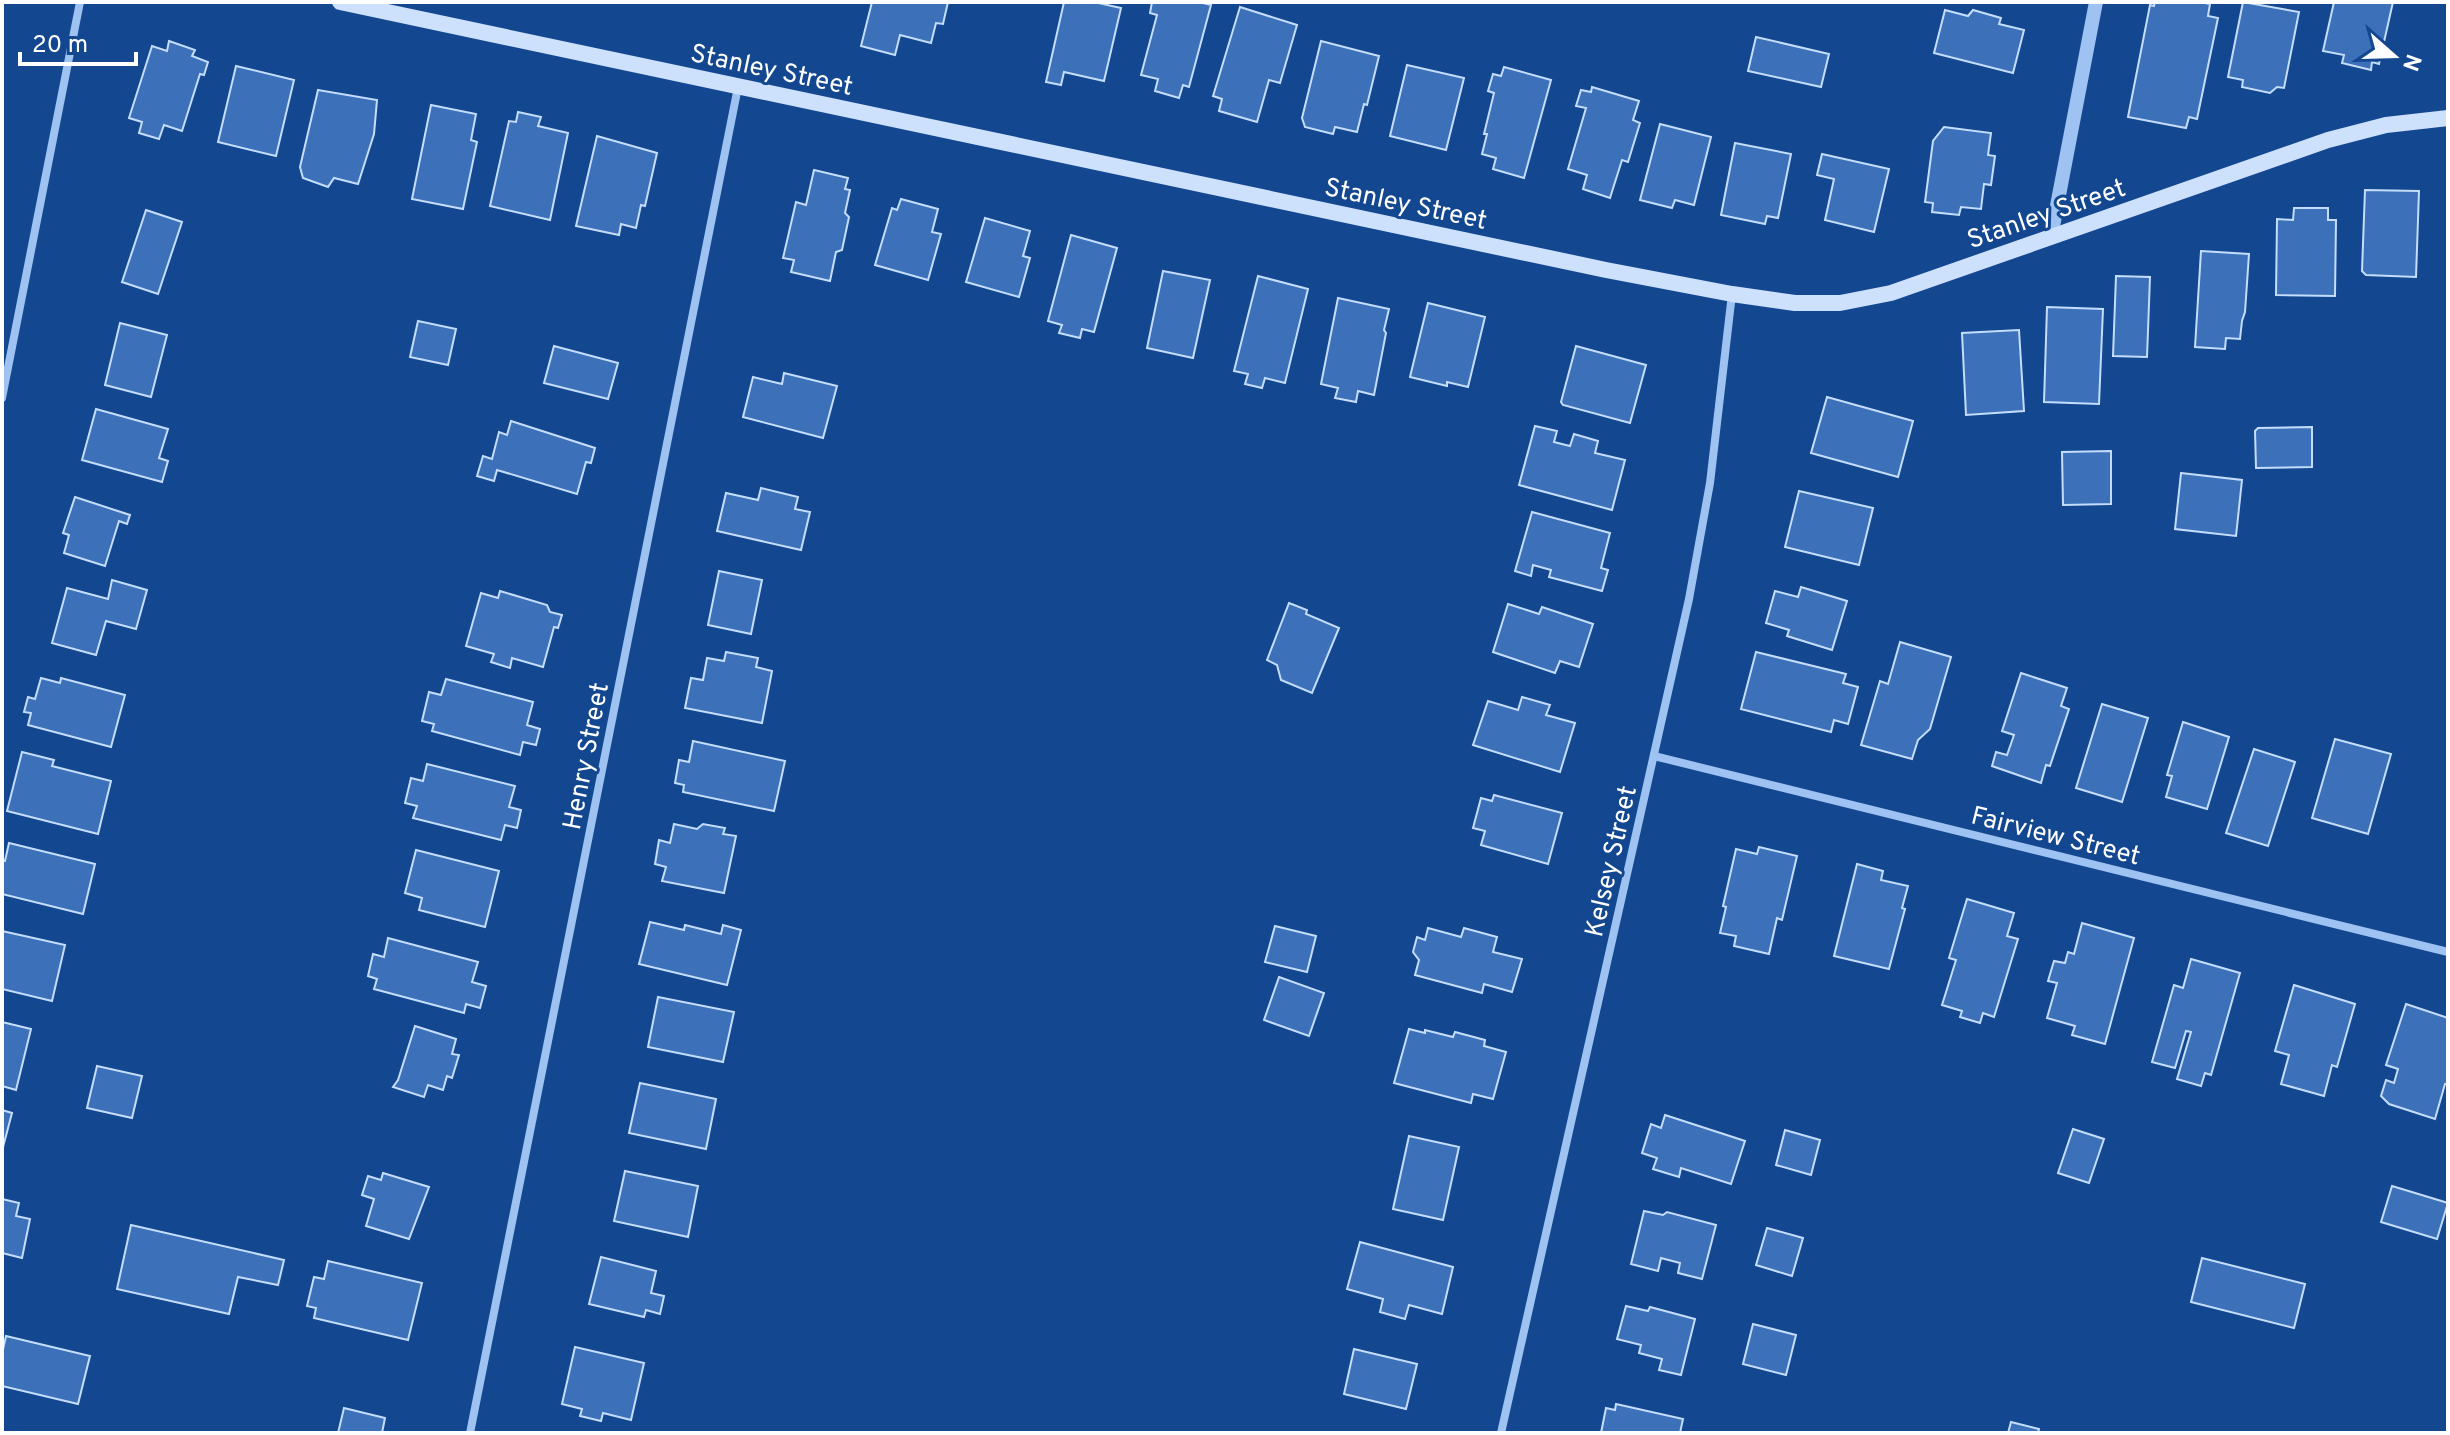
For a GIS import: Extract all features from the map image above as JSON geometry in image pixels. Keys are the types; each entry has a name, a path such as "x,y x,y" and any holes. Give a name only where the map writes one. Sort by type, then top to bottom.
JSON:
{"main road":[{"name":"Stanley Street","path":"340,2 1591,266 1795,303 1852,302 1906,288 2344,135 2399,122 2448,118"}],"street":[{"path":"2,398 80,2"},
{"path":"2051,237 2096,2"},
{"name":"Henry Street","path":"470,1433 738,87"},
{"name":"Kelsey Street","path":"1501,1433 1701,541 1732,294"},
{"name":"Fairview Street","path":"1654,756 2448,952"}],"building":[{"path":"872,2 948,2 943,24 936,23 931,43 900,35 895,55 861,46"},
{"path":"1064,2 1094,2 1121,8 1104,81 1064,72 1061,85 1046,82"},
{"path":"1152,2 1211,5 1189,87 1183,85 1179,98 1155,91 1158,79 1141,75 1157,15 1150,13"},
{"path":"2155,2 2210,4 2208,16 2218,18 2197,119 2189,117 2186,128 2128,117 2150,5 2154,6"},
{"path":"2243,2 2299,12 2284,88 2277,87 2270,93 2242,87 2243,80 2228,77"},
{"path":"2334,2 2393,2 2379,64 2372,62 2371,70 2342,63 2344,55 2323,51"},
{"path":"1240,7 1297,25 1280,83 1269,80 1257,122 1219,111 1222,99 1213,96"},
{"path":"1945,10 1968,16 1973,10 2001,18 1999,24 2024,30 2013,73 1934,53"},
{"path":"1756,37 1829,54 1821,87 1748,71"},
{"path":"169,41 195,50 192,56 208,62 204,75 200,74 182,131 164,125 159,139 139,133 142,122 129,118 152,46 167,51"},
{"path":"1321,41 1379,56 1357,132 1335,127 1333,134 1305,127 1302,118"},
{"path":"1407,65 1464,78 1446,150 1390,136"},
{"path":"236,66 294,80 276,156 218,142"},
{"path":"1504,67 1551,80 1524,178 1493,169 1496,158 1482,154 1494,93 1488,91 1493,74 1501,76"},
{"path":"1592,87 1639,101 1633,120 1640,123 1628,162 1622,160 1610,198 1583,189 1587,175 1568,169 1586,108 1576,106 1581,90 1591,92"},
{"path":"318,90 377,100 374,134 358,184 334,178 328,187 303,178 300,167"},
{"path":"431,105 476,114 471,140 477,142 463,209 412,199"},
{"path":"518,112 541,117 538,126 568,133 550,220 490,206 509,121 516,122"},
{"path":"1660,124 1711,137 1694,205 1675,200 1672,208 1640,200"},
{"path":"1944,127 1991,133 1988,155 1995,156 1991,185 1984,184 1981,209 1961,207 1959,215 1932,212 1933,203 1925,202 1933,141"},
{"path":"597,136 657,153 645,206 641,205 636,228 621,224 619,235 576,226"},
{"path":"1735,143 1791,154 1778,218 1767,216 1765,224 1721,215"},
{"path":"1822,154 1889,169 1874,232 1825,220 1834,179 1817,175"},
{"path":"814,170 848,178 845,189 850,190 845,213 849,217 842,250 836,252 830,281 791,272 794,260 783,258 796,202 806,205"},
{"path":"2365,190 2419,191 2416,277 2366,275 2362,271"},
{"path":"901,199 938,209 932,232 941,234 928,280 875,265 892,208 897,210"},
{"path":"2294,208 2328,208 2328,220 2336,220 2335,296 2276,295 2277,219 2293,220"},
{"path":"146,210 182,222 158,294 122,282"},
{"path":"985,218 1030,231 1023,256 1030,258 1019,297 966,282"},
{"path":"1071,235 1117,248 1094,332 1082,329 1080,338 1059,333 1062,325 1048,321"},
{"path":"2201,251 2249,254 2240,339 2226,338 2225,349 2195,347"},
{"path":"1163,271 1210,280 1193,358 1147,348"},
{"path":"1258,276 1308,289 1285,383 1265,378 1262,388 1245,384 1248,374 1234,371"},
{"path":"2116,276 2150,277 2147,357 2113,356"},
{"path":"1338,298 1389,309 1374,395 1358,391 1356,402 1335,398 1338,388 1321,384"},
{"path":"1428,303 1485,317 1468,387 1447,382 1447,386 1410,377"},
{"path":"2047,307 2103,309 2099,404 2044,402"},
{"path":"418,321 456,329 448,365 410,357"},
{"path":"120,323 167,335 151,397 105,385"},
{"path":"2019,330 2024,411 1966,415 1962,333"},
{"path":"554,346 618,363 608,399 544,383"},
{"path":"1576,346 1646,365 1630,423 1563,405 1561,402"},
{"path":"784,373 837,386 823,438 743,417 753,377 782,384"},
{"path":"1827,397 1913,421 1898,477 1811,453"},
{"path":"96,409 168,429 159,458 168,461 162,482 82,460"},
{"path":"511,421 595,448 591,463 586,462 577,494 497,470 494,481 477,476 483,456 492,459 499,432 507,435"},
{"path":"1535,426 1557,431 1554,442 1570,446 1574,434 1598,441 1595,453 1625,460 1612,510 1519,485"},
{"path":"2312,427 2312,467 2256,468 2255,431 2258,428"},
{"path":"2111,451 2111,504 2063,505 2062,452"},
{"path":"2181,473 2242,480 2236,536 2175,529"},
{"path":"761,488 798,497 795,509 810,512 801,550 717,531 726,493 758,500"},
{"path":"1799,491 1873,508 1859,565 1785,547"},
{"path":"75,497 130,515 127,524 119,521 105,566 64,553 69,535 63,533"},
{"path":"1532,512 1610,533 1601,568 1608,570 1602,591 1549,577 1551,570 1533,565 1531,576 1515,571"},
{"path":"719,571 762,580 751,634 708,625"},
{"path":"112,580 147,590 136,629 106,621 96,655 52,643 67,588 108,599"},
{"path":"1801,587 1847,601 1832,650 1787,636 1789,630 1766,623 1775,591 1798,597"},
{"path":"500,591 547,605 550,612 562,615 558,628 554,627 543,667 512,658 510,668 491,662 494,654 466,646 481,593 498,598"},
{"path":"1289,603 1339,628 1312,693 1281,680 1277,665 1267,660"},
{"path":"1508,604 1539,614 1542,607 1593,624 1579,667 1560,661 1555,673 1493,652"},
{"path":"1900,642 1951,657 1930,729 1918,740 1912,759 1861,745 1880,681 1888,684"},
{"path":"726,652 758,658 756,667 772,671 762,723 685,708 691,678 703,680 707,658 724,661"},
{"path":"1756,652 1846,674 1843,683 1858,687 1848,724 1834,720 1831,732 1741,709"},
{"path":"2021,673 2067,688 2061,706 2069,709 2050,766 2046,765 2041,783 1992,766 1996,752 2007,755 2014,735 2002,731"},
{"path":"41,678 60,683 61,678 125,695 111,747 28,725 31,713 24,712 28,697 35,699"},
{"path":"446,679 533,702 527,725 540,729 536,745 523,742 520,755 432,731 434,724 422,721 429,692 441,695"},
{"path":"1522,697 1550,705 1546,715 1575,723 1560,772 1473,745 1488,701 1518,710"},
{"path":"2102,704 2148,718 2122,802 2076,788"},
{"path":"2183,722 2229,737 2207,809 2166,797 2172,776 2167,775"},
{"path":"2335,739 2391,754 2368,834 2312,818"},
{"path":"693,741 785,761 774,811 683,792 684,785 675,783 679,760 689,762"},
{"path":"2254,749 2295,762 2268,846 2226,833"},
{"path":"22,752 54,760 52,766 111,781 98,834 7,811"},
{"path":"427,764 515,786 509,807 521,810 517,828 505,825 501,840 413,818 417,806 405,803 411,778 423,781"},
{"path":"1494,795 1562,813 1548,864 1481,845 1485,831 1473,828 1481,798 1492,801"},
{"path":"674,824 697,829 703,824 725,828 723,834 736,836 724,893 662,881 666,867 655,864 659,840 670,843"},
{"path":"9,843 95,864 83,914 2,894 2,860 5,861"},
{"path":"1759,847 1797,856 1782,920 1777,918 1769,954 1734,946 1736,936 1720,933 1736,849 1757,854"},
{"path":"416,850 499,871 485,927 419,910 422,898 405,893"},
{"path":"1857,864 1883,871 1881,880 1908,886 1889,969 1834,956"},
{"path":"1967,899 2014,913 2007,936 2018,939 1994,1017 1983,1013 1980,1023 1960,1017 1962,1011 1942,1005 1956,960 1949,958"},
{"path":"650,922 684,930 685,925 721,934 723,925 741,930 727,985 639,964"},
{"path":"2082,923 2134,938 2105,1044 2072,1035 2075,1026 2047,1018 2057,983 2048,981 2054,961 2065,963 2068,952 2074,954"},
{"path":"1275,926 1316,936 1307,972 1265,962"},
{"path":"1428,928 1461,937 1464,928 1497,937 1493,952 1522,959 1512,992 1484,984 1482,993 1415,975 1419,960 1413,952 1417,937 1425,940"},
{"path":"2,931 65,945 52,1001 2,989"},
{"path":"388,938 478,962 472,982 486,986 480,1008 466,1004 464,1013 374,989 377,979 368,976 373,954 384,957"},
{"path":"2191,959 2240,973 2211,1075 2205,1073 2201,1086 2177,1079 2191,1032 2186,1031 2175,1068 2152,1062 2174,985 2183,988"},
{"path":"1279,977 1324,993 1309,1036 1264,1020"},
{"path":"2294,985 2355,1004 2337,1067 2332,1065 2324,1096 2281,1084 2289,1055 2275,1051"},
{"path":"658,997 734,1012 723,1062 648,1047"},
{"path":"2406,1004 2448,1018 2448,1084 2445,1084 2435,1119 2389,1104 2381,1096 2386,1080 2394,1083 2398,1069 2386,1065"},
{"path":"2,1022 31,1029 16,1090 2,1086"},
{"path":"415,1026 456,1039 452,1054 459,1055 452,1078 447,1076 443,1090 428,1085 424,1097 393,1087"},
{"path":"1409,1029 1453,1037 1455,1032 1485,1040 1484,1046 1506,1052 1493,1099 1473,1094 1471,1103 1394,1083"},
{"path":"97,1066 142,1076 132,1118 87,1108"},
{"path":"640,1083 716,1099 706,1149 629,1133"},
{"path":"2,1110 12,1113 2,1151"},
{"path":"1665,1115 1745,1141 1731,1184 1681,1168 1679,1177 1653,1169 1657,1158 1642,1153 1651,1124 1661,1128"},
{"path":"2073,1129 2104,1139 2089,1183 2058,1173"},
{"path":"1785,1130 1820,1140 1811,1175 1776,1165"},
{"path":"1409,1136 1459,1147 1443,1220 1393,1209"},
{"path":"625,1171 698,1186 688,1237 614,1221"},
{"path":"383,1173 429,1187 409,1239 366,1226 374,1199 362,1195 368,1176 381,1180"},
{"path":"2392,1186 2448,1203 2437,1239 2381,1222"},
{"path":"2,1199 19,1203 16,1216 30,1219 22,1258 2,1253"},
{"path":"1644,1211 1663,1215 1667,1212 1716,1225 1702,1279 1678,1273 1680,1263 1661,1258 1658,1271 1631,1264"},
{"path":"131,1225 284,1260 278,1285 238,1277 229,1314 117,1289"},
{"path":"1767,1228 1803,1238 1792,1276 1756,1265"},
{"path":"1360,1242 1453,1267 1442,1314 1409,1305 1405,1319 1380,1312 1383,1299 1347,1289"},
{"path":"601,1257 656,1271 651,1293 664,1296 660,1314 646,1310 644,1317 589,1304"},
{"path":"2202,1258 2305,1284 2294,1328 2191,1302"},
{"path":"328,1261 422,1283 408,1340 314,1318 316,1308 307,1306 314,1277 324,1279"},
{"path":"1626,1306 1648,1311 1650,1307 1695,1319 1681,1375 1659,1370 1662,1359 1639,1353 1641,1345 1617,1339"},
{"path":"1753,1324 1796,1335 1786,1375 1743,1364"},
{"path":"6,1336 90,1356 78,1404 2,1386 2,1354"},
{"path":"575,1347 644,1363 631,1420 603,1413 601,1421 580,1416 582,1409 562,1404"},
{"path":"1354,1349 1417,1364 1406,1409 1344,1394"},
{"path":"1616,1404 1683,1419 1680,1433 1601,1433 1606,1408 1615,1410"},
{"path":"344,1408 385,1418 382,1433 338,1433"},
{"path":"2011,1422 2039,1429 2038,1433 2008,1433"}]}
